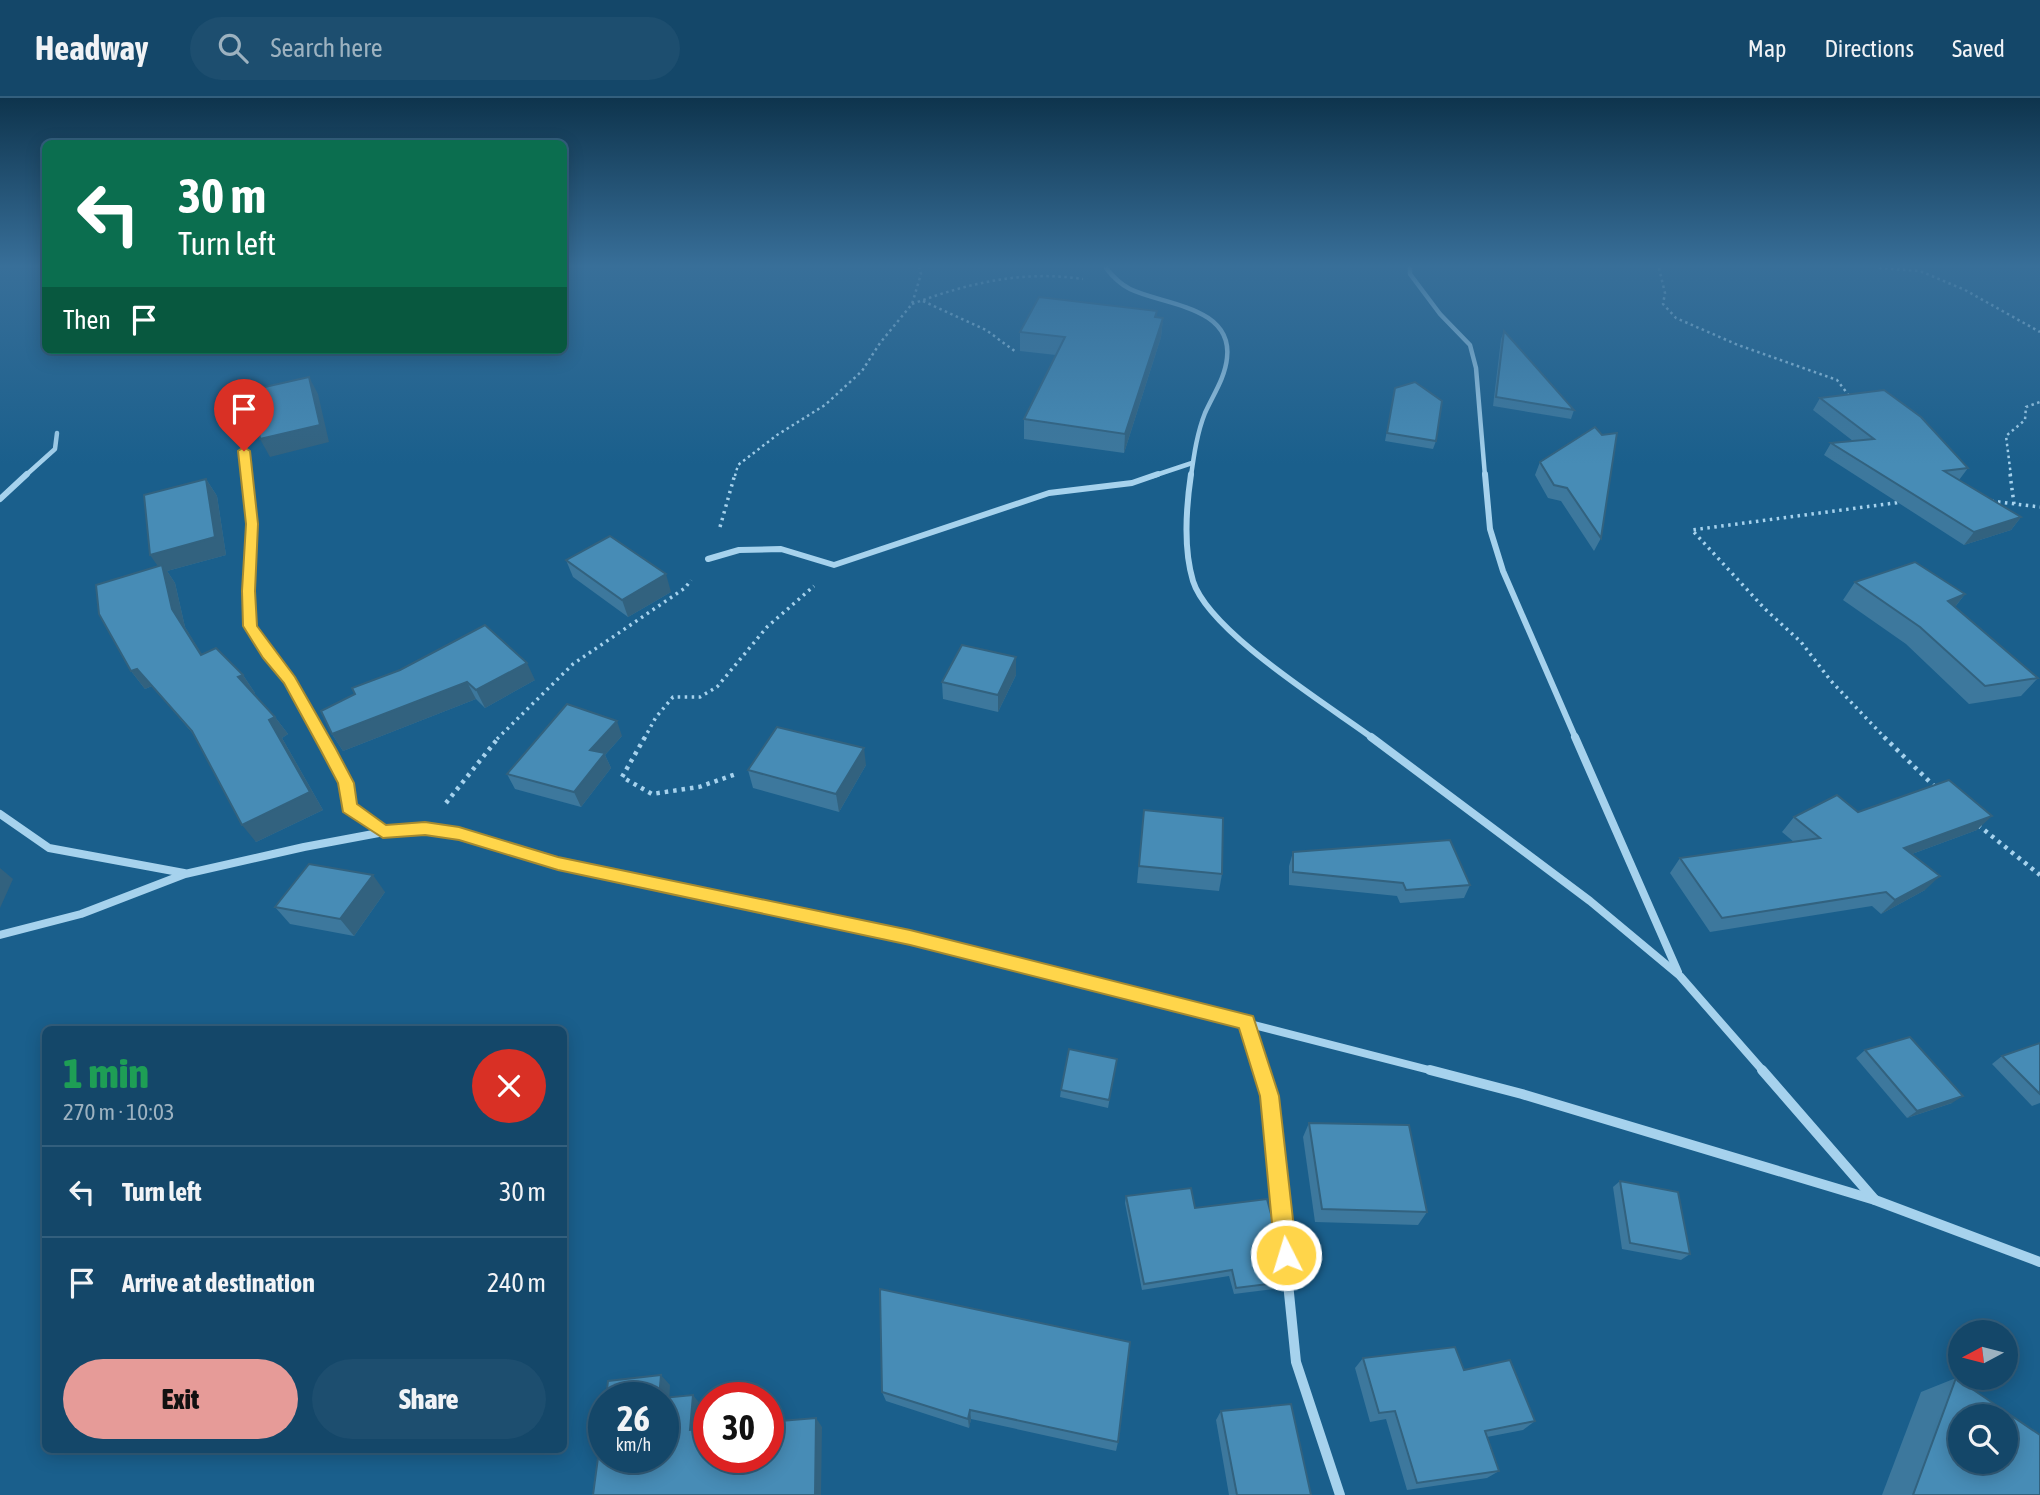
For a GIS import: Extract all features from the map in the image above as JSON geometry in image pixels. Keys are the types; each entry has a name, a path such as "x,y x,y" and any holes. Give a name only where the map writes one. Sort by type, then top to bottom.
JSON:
{"street":[{"path":"1221,333 1224,337 1226,361 1202,421 1192,463 1188,556 1193,583 1211,613 1234,636 1465,805 1590,901 1680,976 1875,1200"},
{"path":"1459,333 1470,345 1476,368 1490,529 1503,571 1680,976"},
{"path":"0,499 55,449 57,433"},
{"path":"244,451 252,524 248,591 250,626 268,655 289,680 328,749 346,783 349,807 383,832"},
{"path":"708,559 738,551 781,549 834,565 1049,493 1132,483 1192,463"},
{"path":"0,814 49,848 185,874"},
{"path":"0,935 81,914 185,874 383,832 425,828 459,834 558,864 910,937 1246,1021 1522,1094 1875,1200 2040,1262"},
{"path":"1246,1021 1269,1096 1296,1362 1340,1495"}],"path":[{"path":"990,333 1016,352"},
{"path":"1713,333 1770,358 1837,380 1850,398"},
{"path":"2014,504 2006,436 2025,420 2026,407 2040,402"},
{"path":"1988,500 2040,507"},
{"path":"1909,501 1692,530 1765,609 1801,642 1831,681 1869,722 1942,793"},
{"path":"736,774 699,788 652,794 622,778 656,717 673,697 700,697 717,687 766,627 803,597 834,565"},
{"path":"1970,818 2040,875"}],"building":[{"path":"1031,333 1158,333 1125,434 1024,419 1065,337"},
{"path":"1504,333 1506,333 1574,410 1496,397"},
{"path":"309,377 320,425 260,439 252,390"},
{"path":"1415,382 1442,401 1436,441 1387,433 1395,388"},
{"path":"1884,390 1921,417 1968,468 1944,471 2021,517 1974,532 1831,443 1874,439 1820,398"},
{"path":"1595,427 1602,435 1617,433 1601,538 1567,488 1554,485 1540,462"},
{"path":"206,479 215,537 150,555 144,495"},
{"path":"610,536 666,574 622,600 566,560"},
{"path":"1915,562 1965,594 1948,601 2038,678 1985,686 1920,627 1855,582"},
{"path":"162,565 172,609 201,655 216,648 243,675 238,677 275,717 269,720 310,792 242,825 192,731 137,669 131,671 99,614 96,585"},
{"path":"485,625 527,663 476,690 467,682 332,734 321,711 355,694 352,688 400,670"},
{"path":"962,645 1016,657 998,695 942,682"},
{"path":"567,704 617,721 590,750 605,753 574,792 507,774"},
{"path":"777,727 864,748 836,794 748,770"},
{"path":"1949,780 1992,816 1904,848 1940,876 1895,900 1886,892 1722,918 1680,858 1820,838 1794,817 1837,795 1858,812"},
{"path":"1144,810 1223,818 1222,874 1139,866"},
{"path":"1450,840 1470,885 1406,890 1403,883 1293,872 1293,852"},
{"path":"309,864 373,875 340,919 275,907"},
{"path":"1910,1037 1963,1096 1917,1111 1865,1050"},
{"path":"2040,1043 2040,1094 2002,1056"},
{"path":"1069,1049 1117,1059 1109,1100 1061,1090"},
{"path":"1309,1123 1409,1125 1427,1212 1322,1209"},
{"path":"1620,1181 1678,1192 1690,1254 1630,1243"},
{"path":"1191,1188 1195,1208 1267,1199 1281,1251 1284,1282 1236,1288 1232,1270 1144,1284 1126,1196"},
{"path":"880,1289 1130,1342 1118,1442 970,1410 968,1419 882,1392"},
{"path":"1455,1347 1464,1370 1510,1360 1535,1421 1485,1431 1499,1471 1417,1483 1395,1411 1379,1413 1363,1358"},
{"path":"661,1375 660,1382 608,1381"},
{"path":"1952,1390 1974,1390 1994,1404 1948,1404 1948,1474 2018,1474 2018,1420 2040,1435 2040,1495 1913,1495"},
{"path":"693,1395 690,1430 693,1430 693,1473 784,1473 784,1421 816,1418 815,1495 593,1495 596,1473 679,1473 679,1396"},
{"path":"1291,1404 1311,1495 1237,1495 1221,1411"}],"route":[{"path":"244,451 252,524 248,591 250,626 268,655 289,680 328,749 346,783 349,807 383,832 425,828 459,834 558,864 910,937 1246,1021 1269,1096 1286,1255"}]}
